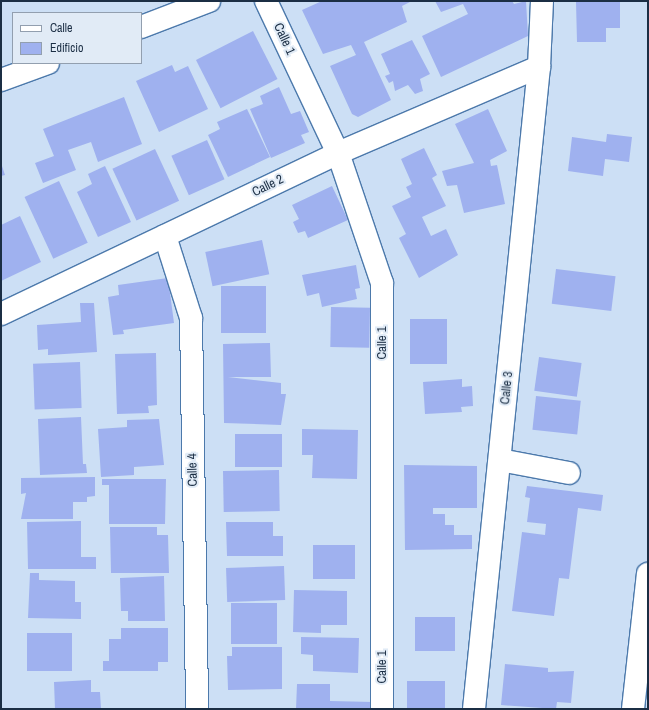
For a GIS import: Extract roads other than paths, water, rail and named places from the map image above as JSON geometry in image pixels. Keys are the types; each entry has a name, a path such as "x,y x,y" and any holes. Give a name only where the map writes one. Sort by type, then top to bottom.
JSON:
{"street":[{"path":"142,27 209,1"},
{"name":"Calle 1","path":"266,1 338,153 382,283 382,709"},
{"name":"Calle 3","path":"474,709 539,66 542,1"},
{"path":"1,80 45,64"},
{"name":"Calle 2","path":"1,314 338,153 539,66"},
{"name":"Calle 4","path":"165,236 191,318 196,709"},
{"path":"500,460 569,473"},
{"path":"633,709 644,667 648,574"}]}
